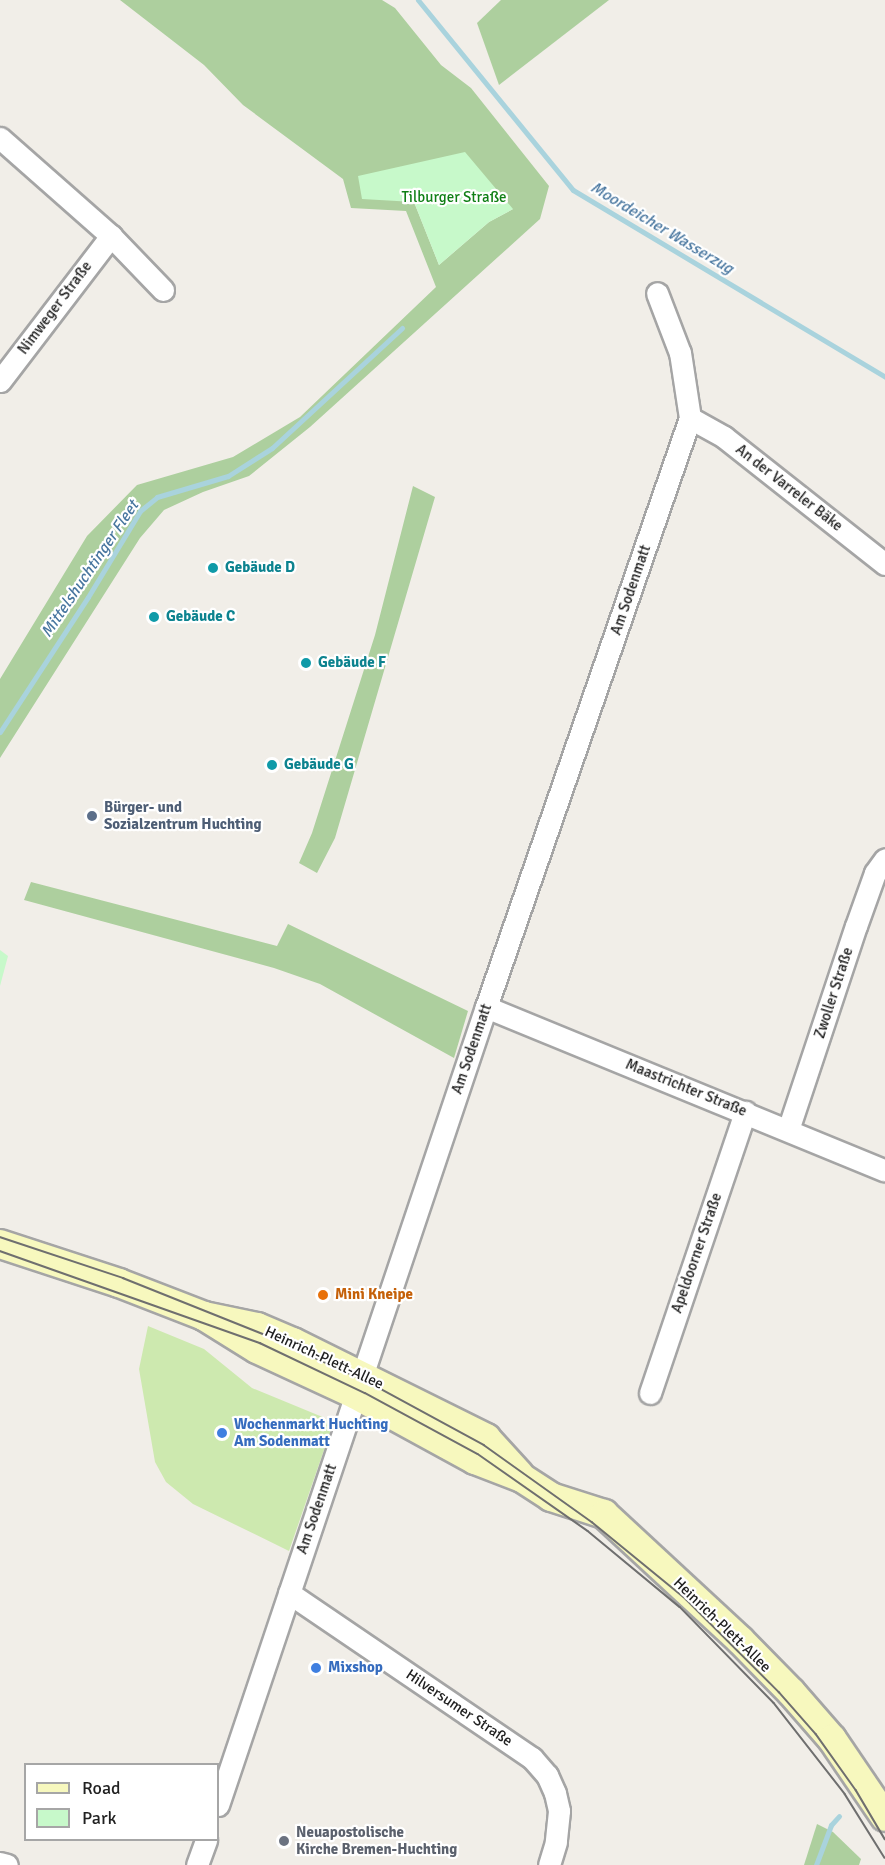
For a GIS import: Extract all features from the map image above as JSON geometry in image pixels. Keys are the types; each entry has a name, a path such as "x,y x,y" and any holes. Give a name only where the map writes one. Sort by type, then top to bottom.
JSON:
{"main road":[{"name":"Heinrich-Plett-Allee","path":"0,1244 119,1283 204,1316 257,1349 359,1385 475,1460 522,1478 551,1497 604,1514 762,1663 832,1739 885,1817"}],"street":[{"path":"0,138 111,236 163,290"},
{"name":"Nimweger Straße","path":"0,381 111,236"},
{"name":"Am Sodenmatt","path":"219,1802 486,1007 690,418 680,353 657,293"},
{"name":"An der Varreler Bäke","path":"690,418 724,437 885,564"},
{"name":"Zwoller Straße","path":"788,1130 856,926 875,873 885,859"},
{"name":"Maastrichter Straße","path":"486,1007 885,1171"},
{"name":"Apeldoorner Straße","path":"650,1393 746,1112"},
{"name":"Hilversumer Straße","path":"289,1593 532,1758 547,1775 559,1810 556,1842 549,1865"},
{"path":"197,1865 205,1841"},
{"path":"0,1863 7,1865"}],"green space":[{"path":"120,0 382,0 395,8 441,65 471,88 549,186 540,219 310,427 249,476 203,492 164,510 140,538 0,758 0,679 87,536 137,485 233,457 300,417 436,287 406,211 351,208 343,179 243,105 204,65","holes":["414,202 513,209 489,222 439,265"]},
{"path":"501,0 609,0 499,85 477,23"},
{"name":"Tilburger Straße","path":"465,152 513,209 489,222 439,265 414,202 362,199 358,176"},
{"path":"413,486 435,497 335,838 317,873 299,863 312,833 375,635"},
{"path":"31,882 277,946 288,924 468,1011 454,1058 320,984 274,968 24,900"},
{"path":"0,950 8,956 0,986"},
{"path":"148,1326 204,1349 252,1388 325,1418 332,1427 289,1551 193,1504 166,1482 155,1462 139,1369"},
{"path":"817,1824 833,1832 861,1859 859,1865 804,1865"}],"waterway":[{"name":"Moordeicher Wasserzug","path":"418,0 573,190 885,377"},
{"name":"Mittelshuchtinger Fleet","path":"0,732 88,597 140,511 157,497 228,476 272,448 402,328"},
{"path":"816,1865 831,1825 839,1816"}],"tram line":[{"path":"0,1237 123,1278 263,1334 368,1382 484,1445 592,1522 686,1599 779,1692 816,1734 856,1790 885,1839"},
{"path":"0,1251 260,1343 365,1393 478,1454 588,1531 680,1607 774,1703 845,1794 885,1858"}],"place":[{"name":"Gebäude D","path":"213,568"},
{"name":"Gebäude C","path":"154,617"},
{"name":"Gebäude F","path":"306,663"},
{"name":"Gebäude G","path":"272,765"},
{"name":"Bürger- und Sozialzentrum Huchting","path":"92,816"},
{"name":"Mini Kneipe","path":"323,1295"},
{"name":"Wochenmarkt Huchting Am Sodenmatt","path":"222,1433"},
{"name":"Mixshop","path":"316,1668"},
{"name":"Neuapostolische Kirche Bremen-Huchting","path":"284,1841"}]}
